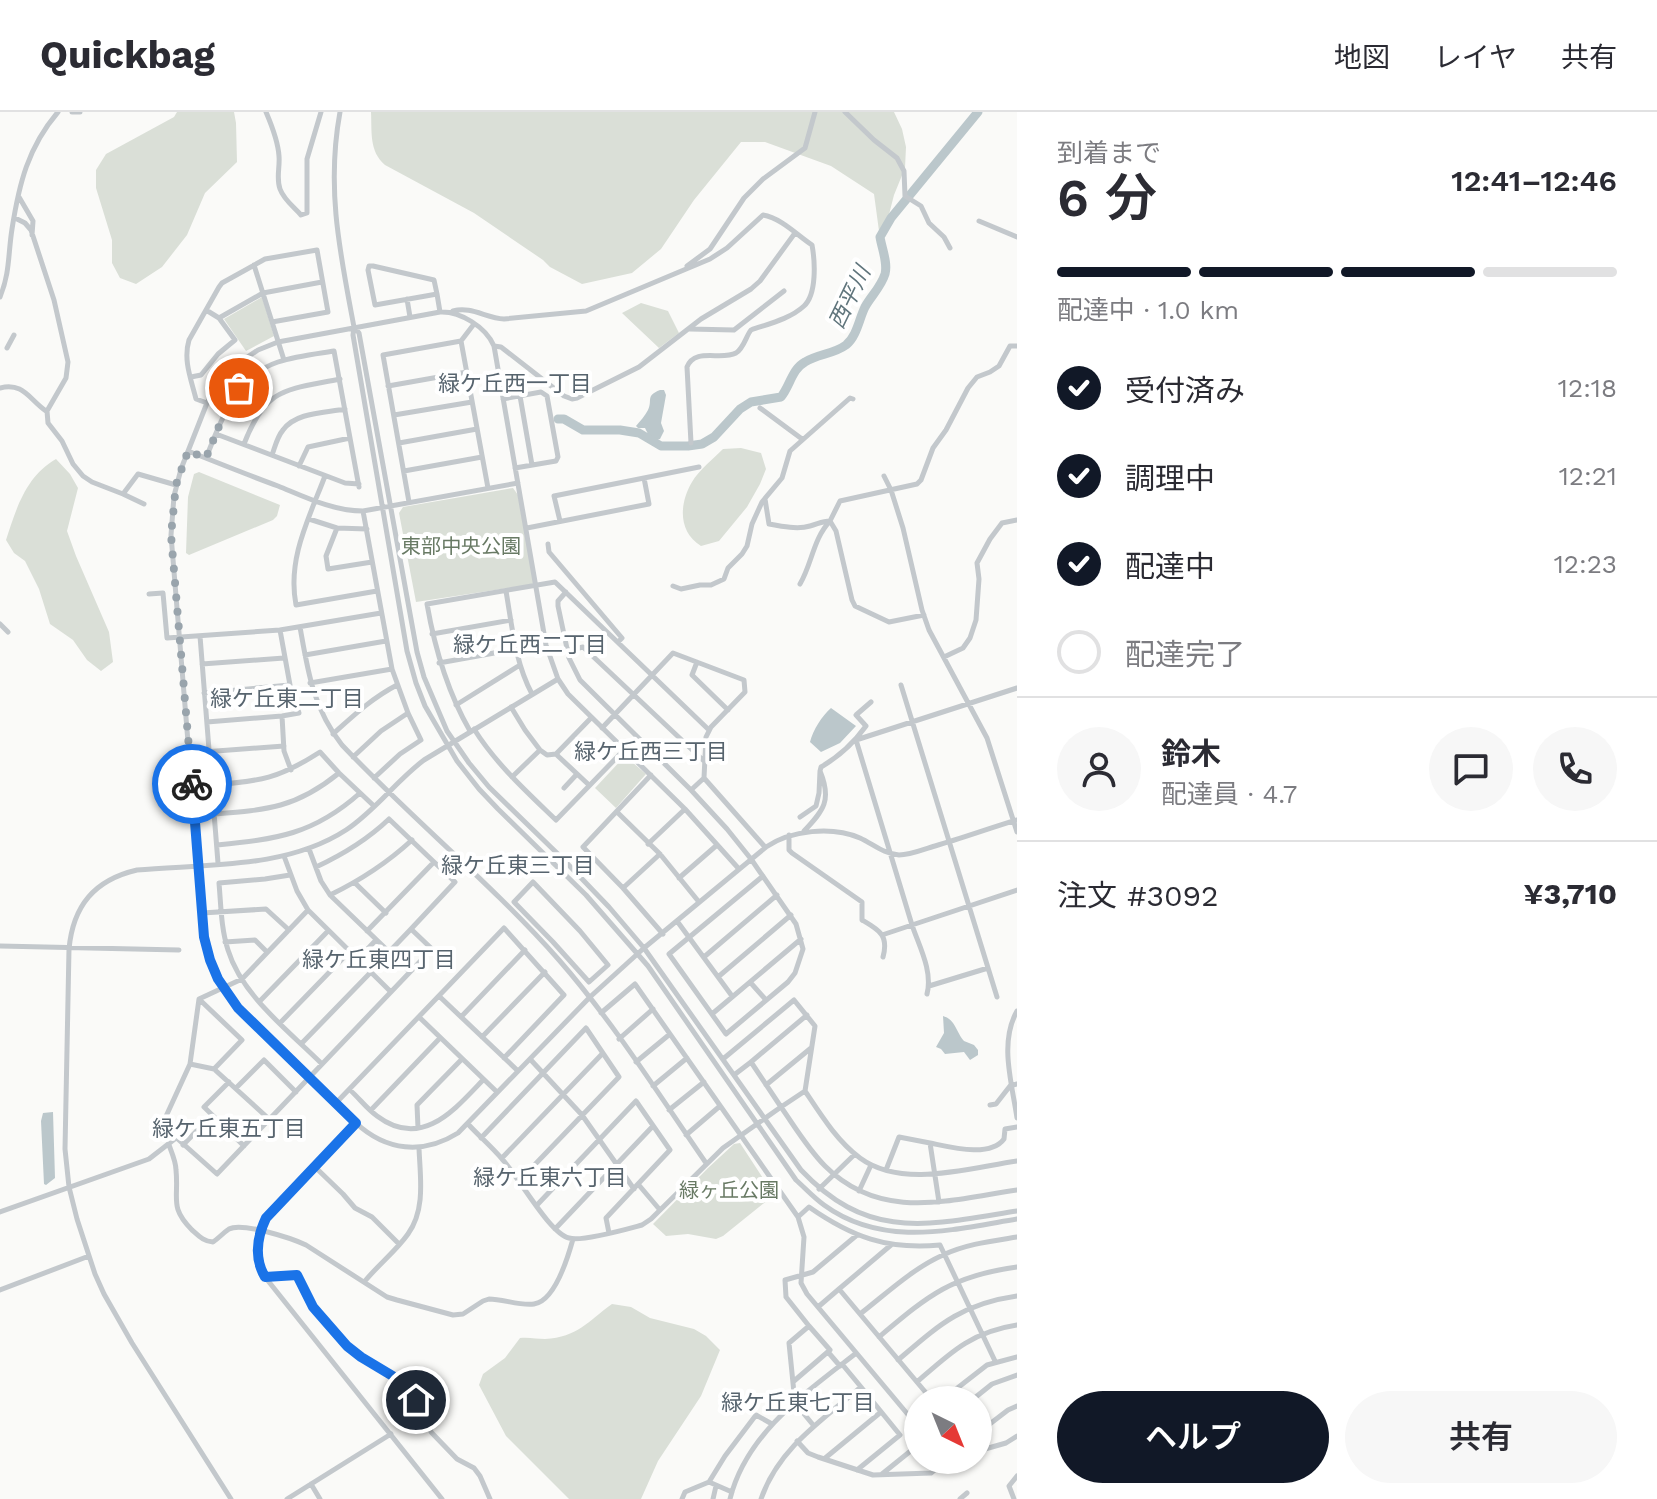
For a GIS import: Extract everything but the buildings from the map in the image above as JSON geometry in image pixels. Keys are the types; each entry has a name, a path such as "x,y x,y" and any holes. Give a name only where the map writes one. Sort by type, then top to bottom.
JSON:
{"street":[{"path":"0,297 8,277 19,196 31,152 58,112"},
{"path":"72,112 80,112"},
{"path":"266,112 280,159 277,173 279,188 301,215 307,213 307,159 321,112"},
{"path":"340,112 334,155 334,202 355,348 407,651 425,706 447,746 479,789 586,895 638,954 796,1180 823,1204 869,1227 903,1233 937,1232 1017,1219"},
{"path":"680,271 710,249 744,198 763,179 805,148 815,112"},
{"path":"845,112 897,158 904,171 905,196 921,206 929,223 944,237 950,248"},
{"path":"19,196 33,221 32,235"},
{"path":"691,443 689,361 696,357 734,354 740,350 751,330 777,321 806,305 814,279 812,245 768,215 763,215 720,253 586,311 504,319 465,308 354,327 278,342 258,350 237,364 220,381 207,403 176,485 171,535 207,949 224,988 238,1008 370,1135 400,1147 419,1148 458,1133 590,997 765,847 804,831 858,837 890,854 908,854 1015,820"},
{"path":"15,218 25,223 32,235 54,300 68,362 66,378 46,411"},
{"path":"979,221 1017,237"},
{"path":"494,346 501,347 560,394 572,399 639,367 714,310 751,289 795,233"},
{"path":"0,238 11,242"},
{"path":"207,403 196,399 187,363 187,347 222,283 265,259 317,250 328,312 272,322"},
{"path":"254,265 284,360"},
{"path":"437,294 375,305 369,266 434,280 437,294 440,312"},
{"path":"219,318 263,293 323,282"},
{"path":"689,329 734,330 784,291"},
{"path":"407,299 410,317"},
{"path":"191,377 201,375 218,354 235,340 219,318 206,310"},
{"path":"452,311 488,335 494,346 546,645 558,679 568,694 685,809 739,869"},
{"path":"409,502 383,355 461,341 474,324"},
{"path":"354,327 359,333 417,652 435,706 454,742 489,787 560,856 644,948 801,1170 819,1189 839,1204 865,1216 907,1224 1017,1211"},
{"path":"0,339 8,345 14,335"},
{"path":"461,341 488,488"},
{"path":"800,584 812,549 840,501 917,484 933,448 968,388 977,377 999,366 1010,346 1017,346"},
{"path":"206,458 226,409 239,388 260,371 284,360 334,351 359,486 216,434"},
{"path":"388,386 467,372"},
{"path":"244,444 259,412 278,395 295,388 340,379"},
{"path":"0,388 18,387 46,411 50,426 79,472 92,482 144,504"},
{"path":"503,399 541,392 547,396 558,457 556,461 515,468"},
{"path":"520,396 532,465"},
{"path":"673,586 681,589 722,581 728,568 747,546 758,509 782,478 790,451 850,398 853,399"},
{"path":"394,415 472,402"},
{"path":"760,408 802,439"},
{"path":"272,455 280,434 291,422 305,416 345,409"},
{"path":"399,443 477,429"},
{"path":"299,466 308,447 350,438"},
{"path":"188,451 344,510 363,511 518,483"},
{"path":"404,471 482,457"},
{"path":"560,521 554,496 699,467"},
{"path":"123,494 138,474 176,485"},
{"path":"325,476 298,547 294,581 296,605 377,591"},
{"path":"884,476 903,528 929,630 987,738 1017,832"},
{"path":"527,528 649,504 644,478"},
{"path":"765,498 769,524 810,527 830,521"},
{"path":"363,511 392,669 421,740 374,778"},
{"path":"309,519 337,528 367,529"},
{"path":"944,657 966,644 976,620 977,563 980,556 1002,523 1017,520"},
{"path":"830,521 836,531 855,606 889,622 924,615"},
{"path":"337,528 326,556 328,569 372,562"},
{"path":"548,544 549,552 622,638 618,642"},
{"path":"624,750 556,820 485,747 456,705 439,663 427,604 555,582 709,730"},
{"path":"506,591 520,665 532,694"},
{"path":"566,592 558,601 558,606 567,651 580,680 691,790 751,859 791,915 801,939 801,957 788,982 726,1034 669,954 763,876"},
{"path":"149,594 163,593 167,638 280,630 381,613"},
{"path":"432,634 511,620"},
{"path":"0,624 8,632"},
{"path":"300,627 310,683 322,716 353,757 374,778 537,930 565,955 589,982 608,965 533,882 514,902 537,930 559,960 590,997 706,1163"},
{"path":"207,722 299,713 290,685 280,630"},
{"path":"200,636 218,863"},
{"path":"305,655 386,641"},
{"path":"567,651 583,647 704,762"},
{"path":"439,663 516,649"},
{"path":"602,728 673,653 744,680 745,692 706,737 704,778 765,847"},
{"path":"202,664 284,658"},
{"path":"697,662 692,675 728,710"},
{"path":"456,705 520,665"},
{"path":"310,683 392,669"},
{"path":"231,1499 104,1294 77,1219 69,1187 64,1104 69,949 73,923 83,903 97,888 127,872 284,856 309,849 346,830 410,770 558,679"},
{"path":"204,693 290,685"},
{"path":"333,734 380,694 397,685"},
{"path":"901,685 997,997"},
{"path":"856,740 1017,688"},
{"path":"800,817 816,806 821,767 847,750 856,740 866,726 856,715 871,702"},
{"path":"511,707 540,750 547,755 556,754 591,718"},
{"path":"353,757 381,731 408,713"},
{"path":"282,716 284,746 291,770"},
{"path":"856,740 928,971 927,994"},
{"path":"190,753 284,746"},
{"path":"512,778 540,750"},
{"path":"212,785 257,781 291,770 320,752 374,806"},
{"path":"556,754 589,785"},
{"path":"804,831 824,808 824,780 820,771"},
{"path":"214,814 260,810 291,803 318,789 339,773"},
{"path":"564,788 577,774"},
{"path":"651,775 583,847 663,934"},
{"path":"691,790 704,778"},
{"path":"217,845 295,833 326,819 360,793"},
{"path":"648,844 685,809"},
{"path":"617,811 660,854 699,902"},
{"path":"316,867 363,842 389,819 455,882 389,952"},
{"path":"789,835 789,850 862,902 862,920 882,935 885,944 883,957"},
{"path":"330,895 393,858 412,840"},
{"path":"679,878 717,845"},
{"path":"309,849 330,895 410,972"},
{"path":"623,888 660,854"},
{"path":"284,856 308,910 391,992"},
{"path":"367,931 434,862"},
{"path":"290,875 219,883 225,942 231,961 250,993 322,1064"},
{"path":"355,883 386,913"},
{"path":"882,935 1017,890"},
{"path":"704,957 777,895"},
{"path":"202,913 266,909 289,930"},
{"path":"199,999 242,979 308,910"},
{"path":"718,977 791,915"},
{"path":"677,921 732,996"},
{"path":"336,1103 504,928 564,995 504,1058"},
{"path":"199,999 190,1064 162,1125 217,1174 432,949 411,929"},
{"path":"259,1002 328,931"},
{"path":"712,1014 801,939"},
{"path":"225,942 255,940 267,952"},
{"path":"358,959 376,940"},
{"path":"0,946 179,950"},
{"path":"461,1017 525,950"},
{"path":"280,1023 350,951"},
{"path":"559,960 565,955"},
{"path":"929,986 988,968"},
{"path":"302,1043 371,972"},
{"path":"482,1037 545,972"},
{"path":"750,982 766,1000"},
{"path":"601,1013 635,984 798,1217 804,1237 802,1288 904,1410"},
{"path":"439,996 518,1071"},
{"path":"199,999 242,1040 214,1069"},
{"path":"723,1059 794,1000 815,1026 805,1091 839,1139 855,1154 871,1165 910,1175 1017,1161"},
{"path":"619,1039 653,1009"},
{"path":"1017,1011 1008,1031 1007,1045 1015,1085 1017,1118"},
{"path":"734,1075 807,1015"},
{"path":"419,1017 497,1092"},
{"path":"481,1138 586,1028 619,1077 520,1180"},
{"path":"636,1062 670,1034"},
{"path":"371,1110 440,1038"},
{"path":"766,1085 812,1047"},
{"path":"502,1158 603,1053"},
{"path":"530,1058 582,1115 616,1164 660,1210"},
{"path":"653,1086 687,1058"},
{"path":"418,1128 417,1105 462,1059"},
{"path":"236,1088 264,1060 296,1092"},
{"path":"751,1062 812,1152 834,1175 859,1191 897,1203 916,1204 1017,1190"},
{"path":"190,1064 214,1069 269,1119"},
{"path":"350,1090 376,1115 393,1125 418,1128 444,1119 483,1080"},
{"path":"229,1082 204,1107 244,1146"},
{"path":"669,1110 704,1082"},
{"path":"990,1105 996,1104 1010,1086 1015,1085"},
{"path":"468,1124 502,1158 559,1234 573,1239 645,1224 723,1148 805,1091"},
{"path":"537,1205 636,1101 670,1150 606,1218 609,1233"},
{"path":"686,1135 720,1106"},
{"path":"183,1145 212,1115"},
{"path":"356,1123 266,1218 260,1231 258,1263 265,1277 442,1499"},
{"path":"555,1229 653,1126"},
{"path":"886,1170 899,1137 966,1150 997,1146 1004,1139 1005,1129 1017,1127"},
{"path":"0,1212 149,1159 176,1138"},
{"path":"930,1143 939,1202"},
{"path":"169,1145 176,1167 176,1207 180,1218 200,1238 216,1241 233,1228 294,1240 387,1297 453,1315 463,1314 489,1299 534,1304 543,1301 549,1296 567,1259 573,1239"},
{"path":"365,1281 416,1221 420,1206 419,1148"},
{"path":"819,1189 855,1154"},
{"path":"859,1191 871,1165"},
{"path":"314,1166 355,1208 372,1217 399,1244"},
{"path":"798,1217 809,1207 857,1235 891,1245 913,1248 940,1245 995,1361"},
{"path":"857,1235 813,1272 785,1280 785,1291 790,1302 830,1350 828,1352 900,1435 857,1470"},
{"path":"860,1314 911,1273 945,1254 976,1244 1017,1237"},
{"path":"818,1307 891,1245"},
{"path":"0,1290 89,1256"},
{"path":"879,1337 930,1296 958,1281 1017,1267"},
{"path":"265,1277 297,1275 313,1307 347,1346 401,1381 427,1411 431,1432 457,1459 474,1468 490,1499"},
{"path":"839,1289 920,1386"},
{"path":"898,1360 946,1320 970,1307 1017,1296"},
{"path":"917,1382 954,1350 982,1333 1017,1325"},
{"path":"809,1326 789,1343 795,1403 814,1426"},
{"path":"793,1381 828,1352"},
{"path":"709,1482 731,1496 745,1462 772,1424 855,1354"},
{"path":"959,1386 995,1361 1017,1357"},
{"path":"991,1386 1017,1375"},
{"path":"761,1499 779,1461 797,1441 861,1387"},
{"path":"992,1422 1017,1406"},
{"path":"824,1459 881,1412"},
{"path":"682,1499 685,1492 709,1482 756,1415 772,1424"},
{"path":"287,1499 391,1434"},
{"path":"992,1447 1017,1436"},
{"path":"797,1441 808,1453 873,1475 904,1474"},
{"path":"882,1474 904,1456"},
{"path":"1014,1499 1009,1486 1017,1476"},
{"path":"311,1484 320,1499"},
{"path":"713,1499 716,1486"},
{"path":"960,1499 967,1493"}],"green space":[{"path":"177,112 234,112 237,162 205,193 187,235 162,267 136,284 120,278 112,263 112,240 96,188 96,170 106,154 174,117"},
{"path":"371,112 894,112 906,147 905,168 885,230 879,231 874,194 831,166 765,142 741,142 694,200 661,249 632,273 582,284 550,267 474,213 385,165 374,147"},
{"path":"262,297 274,336 246,351 224,319"},
{"path":"641,303 668,311 679,333 659,348 622,313"},
{"path":"741,448 761,453 766,469 760,484 747,507 719,541 701,546 688,533 683,517 688,490 698,473 723,449"},
{"path":"56,459 78,488 67,531 109,632 113,662 101,671 87,660 73,640 50,624 39,589 25,561 14,553 6,540 18,505 30,484"},
{"path":"199,472 280,505 277,516 189,555 186,553 188,497 194,474"},
{"name":"東部中央公園","path":"513,488 518,495 534,584 416,602 399,513 403,507"},
{"path":"625,756 646,774 616,808 595,788"},
{"name":"緑ヶ丘公園","path":"740,1143 774,1195 716,1239 688,1234 666,1236 653,1224 708,1168 734,1144"},
{"path":"612,1304 631,1307 650,1318 694,1329 720,1350 701,1396 658,1461 641,1499 569,1499 506,1436 479,1385 483,1374 505,1358 520,1338 545,1339 566,1335 582,1328"}],"shaded area":[{"path":"664,390 666,395 661,423 664,431 660,439 655,440 650,438 645,428 636,426 648,410 651,396"},
{"path":"831,708 856,726 840,743 821,752 810,742 818,724"},
{"path":"943,1016 953,1023 964,1041 974,1045 978,1055 970,1060 964,1052 945,1054 936,1047 944,1033"},
{"path":"53,1112 55,1178 46,1185 41,1121 43,1113"}],"waterway":[{"name":"西平川","path":"558,419 564,419 583,430 620,430 639,433 661,446 688,446 702,444 714,437 740,409 751,402 781,397 801,365 841,348 853,337 865,307 885,274 880,237 891,218 978,112"}],"way so far":[{"path":"192,784 173,575 172,513 176,485 188,451 206,458 226,409 239,388"}],"district":[{"name":"緑ケ丘西一丁目","path":"515,383"},
{"name":"緑ケ丘西二丁目","path":"530,644"},
{"name":"緑ケ丘東二丁目","path":"287,698"},
{"name":"緑ケ丘西三丁目","path":"651,751"},
{"name":"緑ケ丘東三丁目","path":"518,865"},
{"name":"緑ケ丘東四丁目","path":"379,959"},
{"name":"緑ケ丘東五丁目","path":"229,1128"},
{"name":"緑ケ丘東六丁目","path":"550,1177"},
{"name":"緑ケ丘東七丁目","path":"798,1402"}],"route":[{"path":"192,784 204,937 218,979 238,1008 356,1123 266,1218 260,1231 258,1263 265,1277 297,1275 313,1307 347,1346 401,1381 416,1400"}]}
